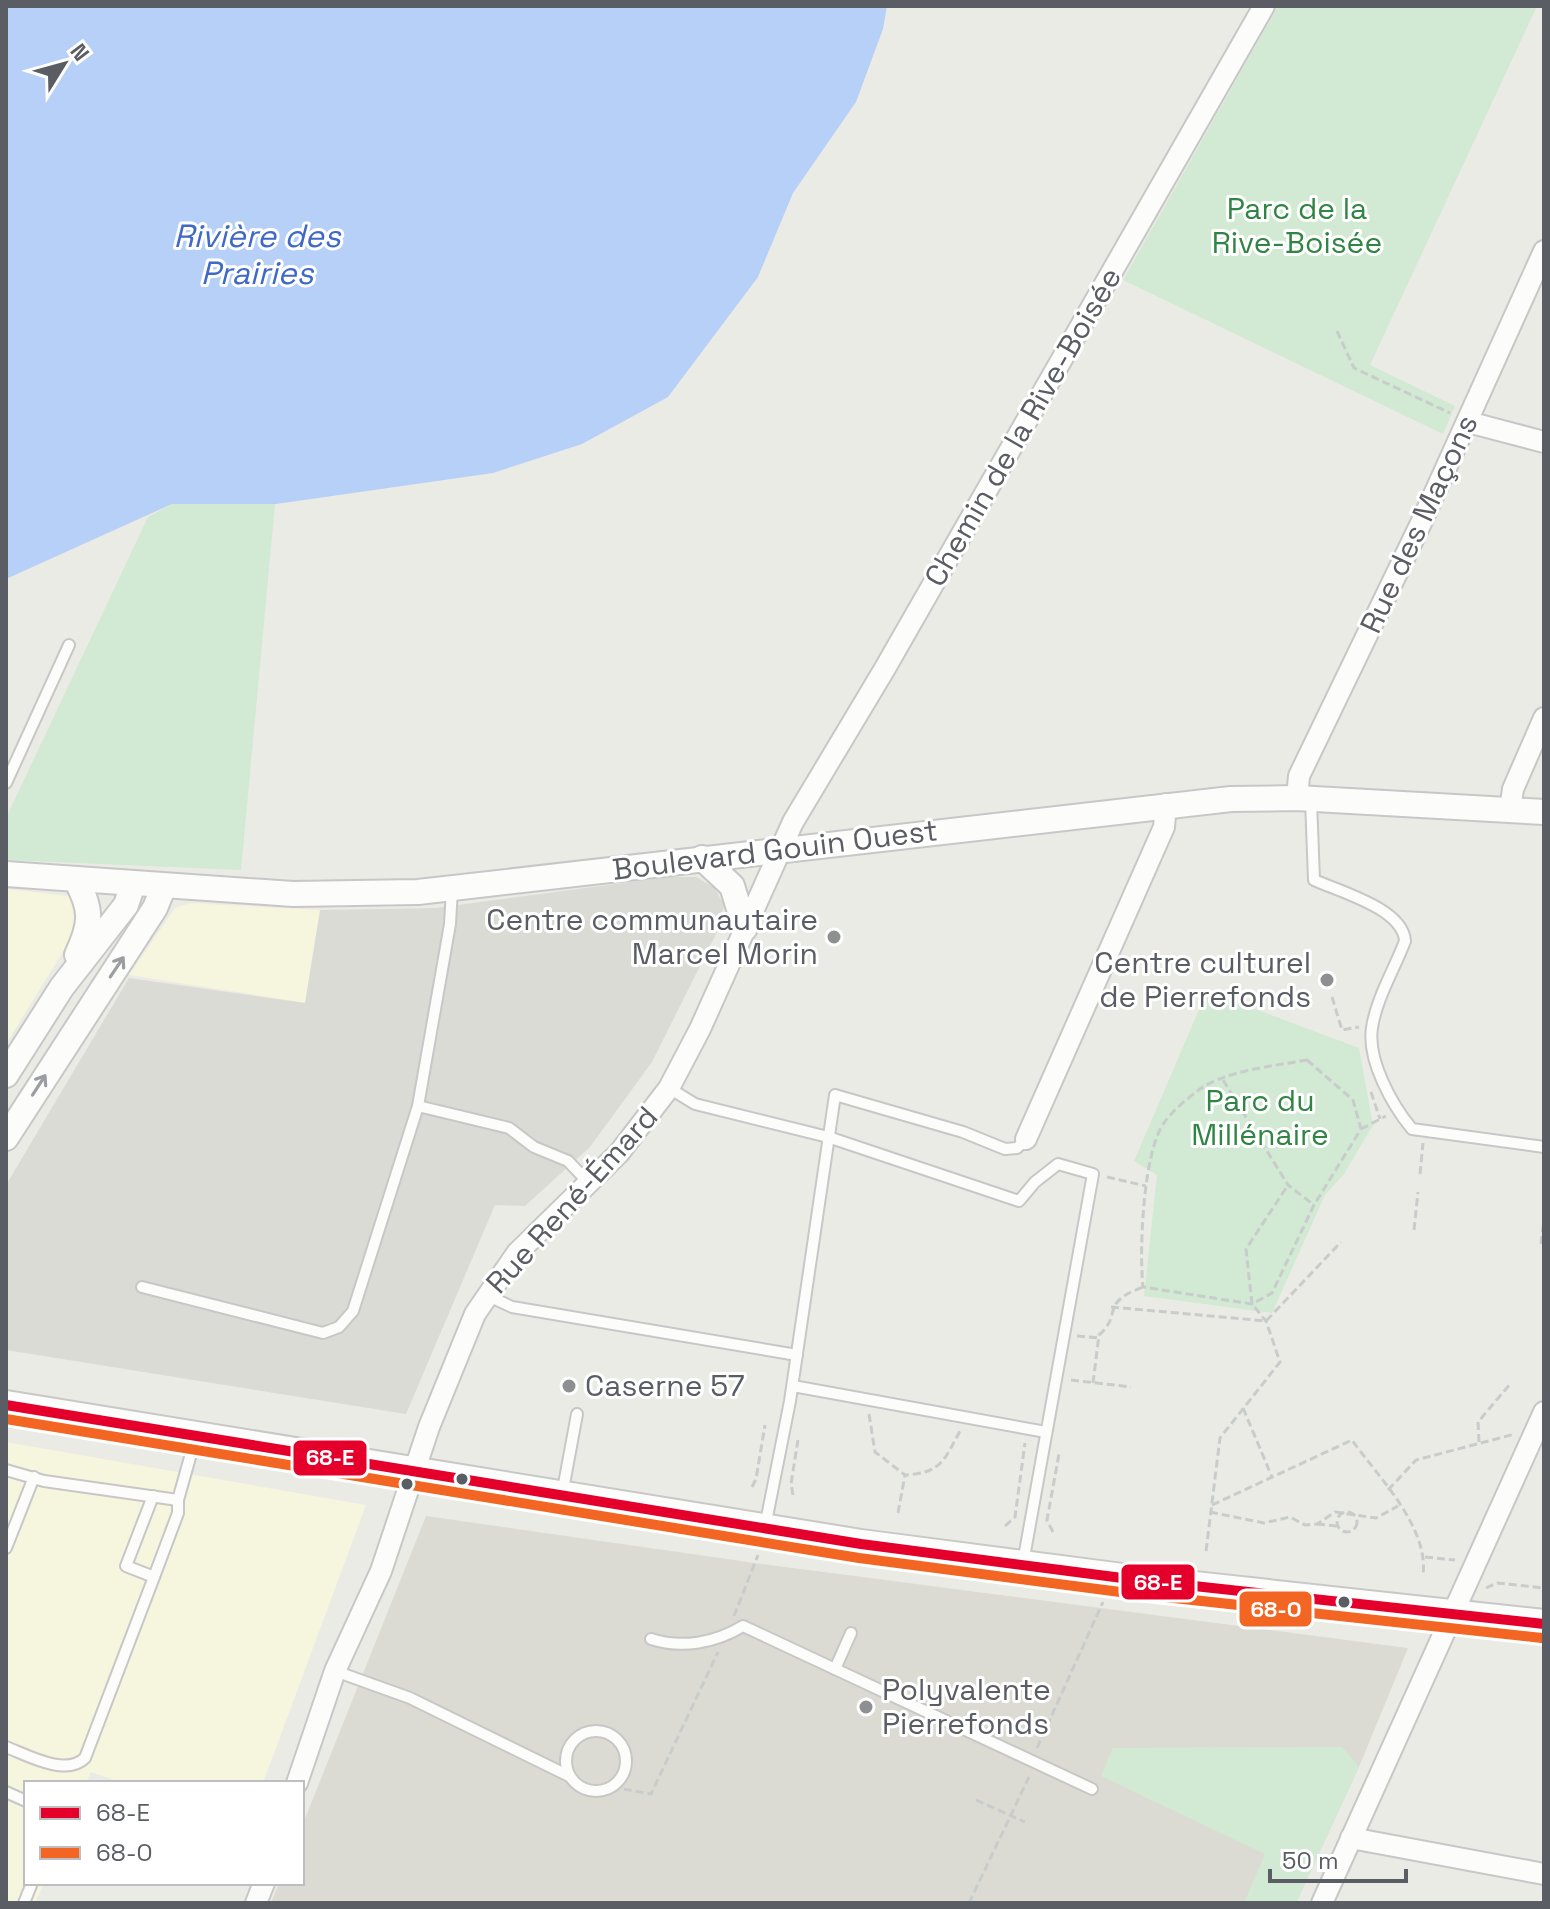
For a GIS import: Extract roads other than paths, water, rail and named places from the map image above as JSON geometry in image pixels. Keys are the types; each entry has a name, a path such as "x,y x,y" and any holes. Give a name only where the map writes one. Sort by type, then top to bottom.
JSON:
{"main road":[{"path":"6,1405 562,1496 761,1542 1023,1565 1544,1624"}],"street":[{"name":"Chemin de la Rive-Boisée","path":"781,848 814,784 884,670 1264,6"},
{"name":"Rue des Maçons","path":"1304,799 1299,776 1468,422 1544,251"},
{"path":"1468,422 1544,442"},
{"path":"1510,810 1513,789 1544,718"},
{"name":"Boulevard Gouin Ouest","path":"6,874 326,895 452,889 1166,804 1253,798 1544,812"},
{"path":"1026,1139 1164,827 1166,804"},
{"name":"Rue René-Émard","path":"298,1781 335,1671 373,1591 455,1361 486,1295 517,1253 628,1144 669,1088 781,848"},
{"path":"702,858 732,886 745,928"},
{"path":"62,987 90,924 87,901 76,880"},
{"path":"6,1075 62,987 126,905 133,884"},
{"path":"6,1138 155,908 164,886"},
{"path":"1322,1903 1544,1412"},
{"path":"1351,1838 1544,1874"}],"lane":[{"path":"6,783 69,645"},
{"path":"1304,799 1314,880 1394,916 1404,929 1405,941 1372,1026 1372,1047 1396,1110 1412,1129 1544,1147"},
{"path":"142,1287 323,1333 339,1327 353,1311 418,1106 450,924 452,889"},
{"path":"669,1088 695,1104 828,1137 1019,1201 1035,1182 1058,1164 1093,1174 1023,1565"},
{"path":"761,1542 793,1386 835,1095 963,1132 1005,1149 1017,1148 1026,1139"},
{"path":"418,1106 509,1128 534,1147 568,1161 588,1182"},
{"path":"486,1295 512,1307 797,1355"},
{"path":"793,1386 1046,1432"},
{"path":"562,1496 577,1414"},
{"path":"6,1747 63,1765 75,1765 85,1758 178,1513 178,1500 196,1436"},
{"path":"6,1470 178,1500"},
{"path":"6,1548 34,1477"},
{"path":"153,1496 126,1566 154,1577"},
{"path":"651,1639 673,1646 724,1637 743,1626 1092,1789"},
{"path":"835,1669 851,1633"},
{"path":"335,1671 410,1698 569,1776 584,1789 593,1791 612,1787 620,1780 627,1761 619,1741 602,1731 583,1733 575,1739 566,1757 569,1776"}],"water":[{"name":"Rivière des Prairies","path":"6,6 887,6 883,29 856,102 793,193 758,277 668,397 582,444 493,473 276,504 172,504 6,579"}],"place":[{"name":"Centre communautaire Marcel Morin","path":"834,937"},
{"name":"Centre culturel de Pierrefonds","path":"1327,980"},
{"name":"Caserne 57","path":"569,1386"},
{"name":"Polyvalente Pierrefonds","path":"866,1707"}],"park label":[{"name":"Parc de la Rive-Boisée","path":"1297,226"},
{"name":"Parc du Millénaire","path":"1260,1118"}]}
